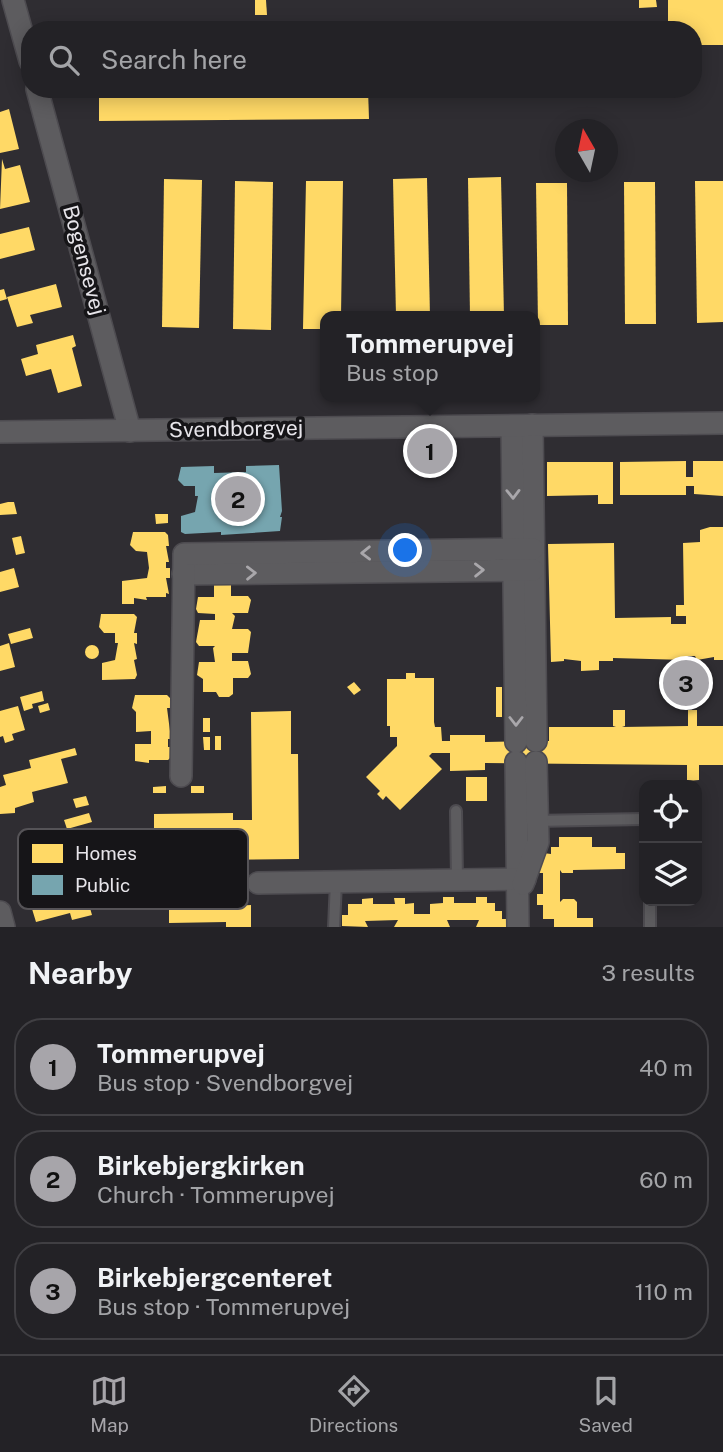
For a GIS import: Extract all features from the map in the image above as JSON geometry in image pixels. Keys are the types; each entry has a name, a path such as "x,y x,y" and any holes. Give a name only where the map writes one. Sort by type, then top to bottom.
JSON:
{"street":[{"path":"13,0 21,29"},
{"name":"Bogensevej","path":"39,98 130,431"},
{"name":"Svendborgvej","path":"0,432 723,423"},
{"path":"518,927 520,885 538,842 527,821 522,426"},
{"path":"181,776 183,564 524,560"},
{"path":"258,883 457,880 520,885"},
{"path":"0,912 4,927"}],"lane":[{"path":"456,810 457,880"},
{"path":"527,821 639,820"},
{"path":"334,927 336,882"},
{"path":"650,906 650,927"}],"building: Homes":[{"path":"255,0 266,0 267,15 255,15"},
{"path":"639,0 656,0 657,7 639,8"},
{"path":"668,0 723,0 723,45 702,45 702,21 668,21"},
{"path":"99,98 368,98 369,119 99,121"},
{"path":"9,109 19,149 0,153 0,112"},
{"path":"2,159 5,169 20,165 30,202 0,209"},
{"path":"501,177 504,311 470,311 468,178"},
{"path":"427,178 430,311 396,311 393,179"},
{"path":"164,179 202,180 199,328 162,327"},
{"path":"235,181 273,182 271,330 233,329"},
{"path":"306,181 343,181 341,311 320,311 320,329 303,329"},
{"path":"695,181 723,181 723,322 697,323"},
{"path":"624,182 655,182 656,324 625,324"},
{"path":"536,183 567,183 568,325 540,325 540,311 538,311"},
{"path":"29,227 35,250 0,259 0,234"},
{"path":"56,284 62,307 30,315 33,323 17,327 7,297"},
{"path":"4,289 7,299 0,301 0,290"},
{"path":"73,335 76,346 72,348 82,386 58,393 51,369 26,376 21,359 38,354 36,345"},
{"path":"686,461 686,477 693,477 693,461 723,461 723,496 694,494 694,486 686,486 686,495 620,495 620,462"},
{"path":"547,462 613,462 613,504 598,504 598,495 547,496"},
{"path":"14,502 17,514 0,515 0,504"},
{"path":"155,514 168,514 168,523 156,524"},
{"path":"723,527 723,660 714,660 714,657 697,660 695,656 688,656 686,660 613,658 613,661 599,661 599,670 581,671 581,661 564,659 551,662 548,544 614,543 615,618 671,617 671,624 686,624 686,616 676,616 676,605 684,605 683,543 700,542 700,530"},
{"path":"133,532 165,532 168,535 169,546 166,546 169,562 166,562 166,568 170,568 170,578 166,578 169,594 166,593 166,597 146,597 147,600 134,598 134,604 122,604 122,581 147,578 149,568 147,552 136,551 130,545"},
{"path":"21,536 25,553 16,555 12,538"},
{"path":"14,568 19,587 0,592 0,572"},
{"path":"214,580 231,580 231,596 248,596 251,600 248,613 232,613 235,616 232,629 248,629 251,632 248,653 232,653 232,661 248,661 251,674 248,678 233,678 233,694 229,697 219,697 216,692 203,692 203,679 197,675 199,662 215,662 215,646 199,646 196,642 200,620 215,620 215,614 198,613 196,609 198,597 214,597"},
{"path":"101,614 134,614 137,617 134,633 137,633 137,644 134,643 137,659 134,660 137,675 135,679 102,680 102,663 115,660 118,643 115,643 115,633 104,633 99,627"},
{"path":"30,628 33,638 11,644 8,634"},
{"path":"9,643 15,667 0,671 0,646"},
{"path":"92,645 97,647 97,657 92,659 87,657 85,652 87,647"},
{"path":"406,673 415,673 415,678 434,678 434,722 435,727 441,727 442,741 450,741 450,735 485,735 485,742 549,741 549,727 616,727 613,726 613,710 625,710 625,726 622,727 688,726 688,710 697,710 697,726 723,726 723,765 699,765 699,780 687,780 687,765 485,763 485,770 450,771 450,753 432,753 429,756 442,769 400,810 386,796 383,800 377,794 380,791 366,777 397,746 397,737 390,737 390,726 387,726 387,679 406,679"},
{"path":"354,682 361,690 354,695 347,687"},
{"path":"496,687 502,687 502,717 496,717"},
{"path":"42,691 44,701 32,704 33,708 24,711 20,697"},
{"path":"135,695 167,695 170,698 170,708 167,708 171,739 168,739 168,747 171,747 171,757 168,760 149,760 149,763 135,761 135,744 151,744 151,731 136,732 136,712 132,708"},
{"path":"48,703 50,710 40,713 38,706"},
{"path":"18,706 25,730 12,734 14,740 5,743 3,736 0,737 0,711"},
{"path":"291,711 291,754 298,754 299,859 248,860 248,829 154,829 154,814 233,813 233,820 252,820 251,712"},
{"path":"203,718 210,718 210,732 203,732"},
{"path":"215,736 221,736 221,750 215,750"},
{"path":"203,737 210,737 210,750 204,750"},
{"path":"75,748 77,755 61,759 68,783 32,792 34,802 15,808 15,813 0,814 0,787 6,785 3,775 31,768 29,760"},
{"path":"466,777 487,777 487,801 466,801"},
{"path":"166,786 166,793 153,793 153,787"},
{"path":"191,786 204,786 204,793 191,793"},
{"path":"86,796 89,805 76,808 73,799"},
{"path":"89,813 92,822 67,829 64,820"},
{"path":"559,837 592,837 592,847 616,847 616,853 625,853 625,869 573,870 573,873 562,873 560,870 560,902 563,899 574,899 577,902 577,918 593,918 593,927 554,927 554,919 543,919 543,905 537,905 537,894 543,894 543,873 537,873 537,862 543,862 543,853 551,854 551,847 559,847"},
{"path":"443,897 454,897 454,903 476,903 476,897 487,897 487,903 495,903 495,911 502,911 502,919 512,919 512,927 476,927 479,920 447,920 450,927 394,927 398,920 365,921 368,927 342,926 342,915 348,915 348,904 362,904 362,899 373,898 373,904 395,904 394,898 405,898 405,904 414,903 414,914 430,914 430,904 443,903"},
{"path":"248,905 251,905 251,927 226,927 226,922 169,923 169,909 248,909"},
{"path":"32,909 90,909 92,915 72,920 70,913 36,922"}],"building: Public":[{"path":"279,465 282,511 280,531 221,535 221,532 181,532 181,516 195,512 198,496 195,496 195,486 184,486 178,480 181,467 214,466 214,473 246,472 246,466"}],"place":[{"name":"Tommerupvej","path":"430,451"},
{"name":"Birkebjergkirken","path":"238,499"},
{"name":"Birkebjergcenteret","path":"686,683"}]}
